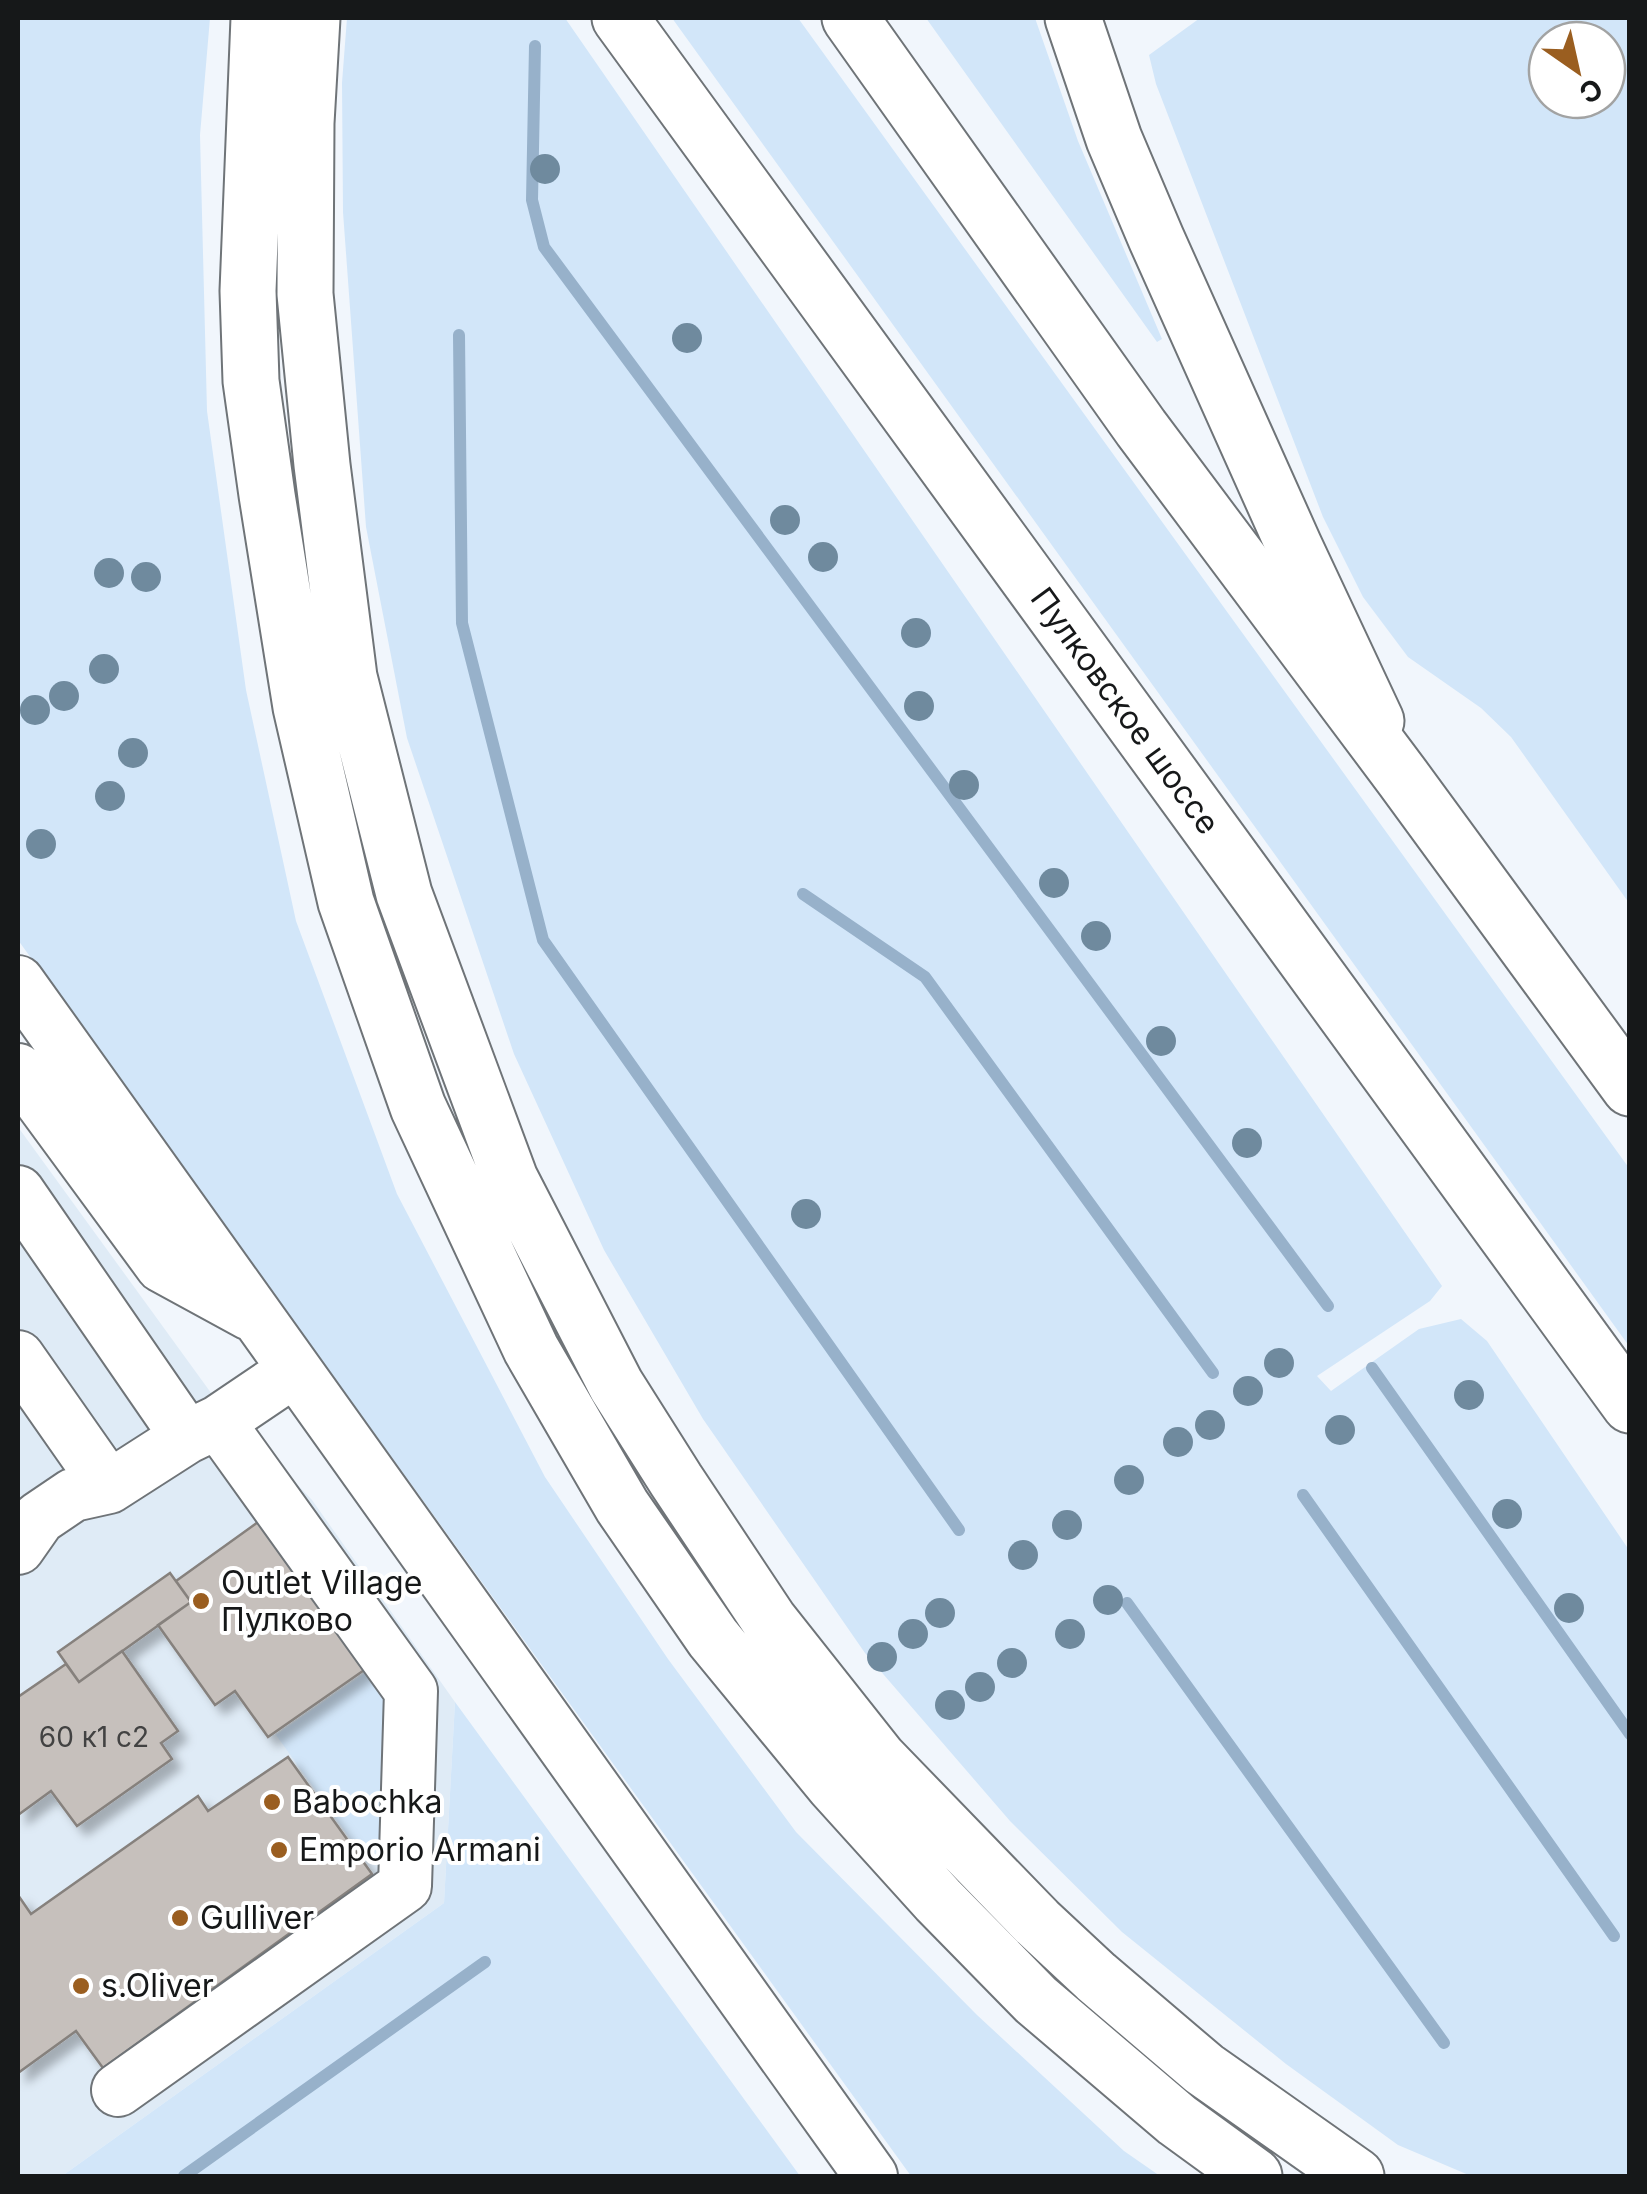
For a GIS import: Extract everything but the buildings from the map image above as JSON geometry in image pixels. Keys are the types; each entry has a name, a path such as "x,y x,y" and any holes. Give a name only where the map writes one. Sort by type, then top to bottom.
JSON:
{"main road":[{"path":"259,18 248,292 251,381 300,707 342,884 418,1107 530,1349 622,1506 712,1638 847,1799 1036,2000 1176,2120 1254,2176"},
{"path":"312,18 306,124 305,294 349,677 404,894 510,1180 616,1385 676,1480 769,1620 879,1759 1037,1922 1096,1976 1204,2069 1356,2176"},
{"name":"Пулковское шоссе","path":"620,18 1630,1405"},
{"path":"850,18 1141,428 1630,1088"},
{"path":"1073,18 1114,139 1156,238 1403,778"}],"street":[{"path":"18,982 871,2176"},
{"path":"18,1070 162,1266 258,1318"},
{"path":"18,1192 411,1691 405,1886 118,2090"},
{"path":"18,1357 109,1487"},
{"path":"18,1548 39,1518 73,1495 109,1487 296,1370"}],"shaded area":[{"path":"18,18 210,18 200,135 207,411 246,690 296,921 397,1194 545,1477 668,1659 796,1832 977,2015 1124,2151 1160,2176 911,2176 18,940"},
{"path":"347,18 565,18 1442,1286 1430,1301 1317,1376 1331,1391 1419,1329 1461,1319 1487,1341 1629,1550 1629,2176 1471,2176 1398,2145 1286,2064 1122,1932 1010,1821 865,1653 703,1419 604,1250 514,1054 407,738 366,527 343,212 342,83"},
{"path":"672,18 798,18 1629,1168 1629,1346"},
{"path":"926,18 1035,18 1078,141 1162,339 1157,342"},
{"path":"1200,18 1629,18 1629,903 1511,737 1481,708 1408,657 1363,597 1323,517 1156,84 1149,55"},
{"name":"Outlet Village Пулково","path":"18,1127 214,1397 312,1500 455,1702 444,1903 62,2176 18,2176"},
{"path":"368,1671 392,1704 382,1840 362,1855 276,1735"},
{"path":"455,1702 800,2176 62,2176 444,1903"}],"waterway":[{"path":"535,46 532,200 544,247 1328,1306"},
{"path":"459,335 462,623 543,940 959,1530"},
{"path":"803,894 925,977 1213,1373"},
{"path":"1372,1368 1630,1734"},
{"path":"1303,1495 1614,1936"},
{"path":"1127,1603 1444,2043"},
{"path":"184,2176 485,1962"}],"place":[{"name":"Outlet Village Пулково","path":"201,1601"},
{"name":"Babochka","path":"272,1802"},
{"name":"Emporio Armani","path":"279,1850"},
{"name":"Gulliver","path":"180,1918"},
{"name":"s.Oliver","path":"81,1986"}]}
